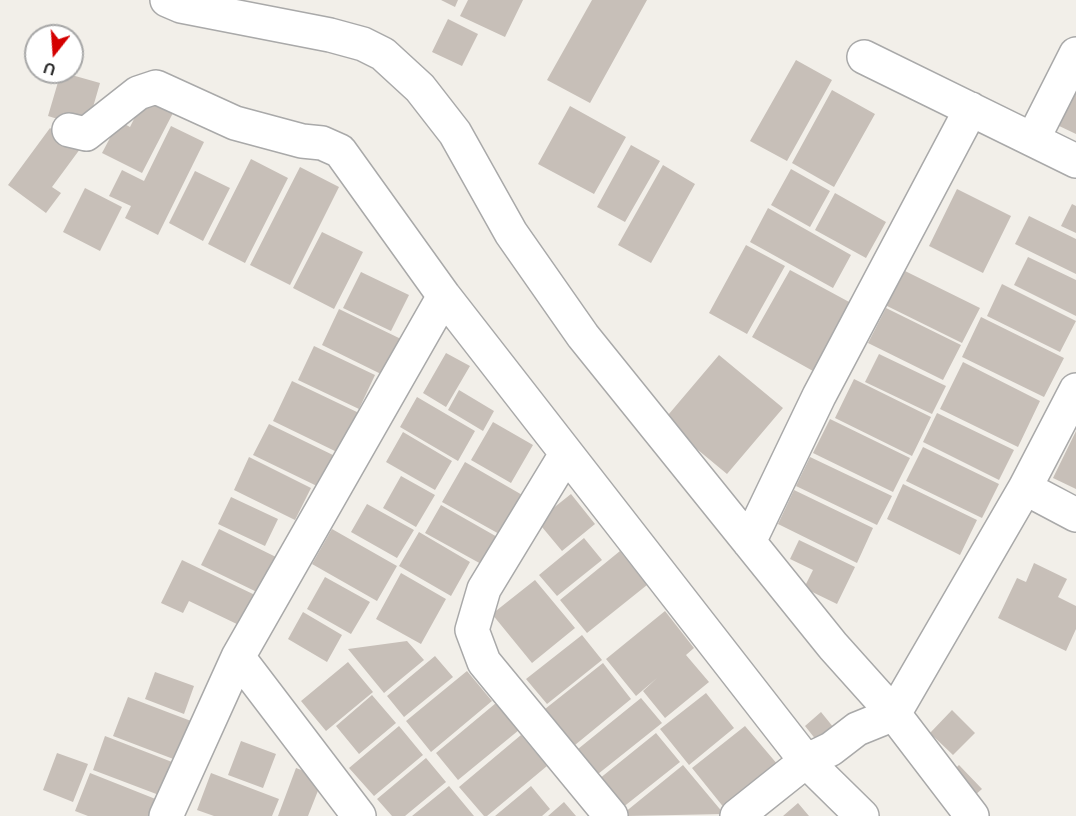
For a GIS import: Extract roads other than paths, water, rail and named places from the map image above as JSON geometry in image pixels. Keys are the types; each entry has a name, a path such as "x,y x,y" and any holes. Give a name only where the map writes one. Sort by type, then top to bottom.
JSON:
{"street":[{"path":"167,0 181,6 330,35 363,44 383,54 420,88 455,134 511,233 583,336 833,646 894,714 972,816"},
{"path":"1033,140 1076,54"},
{"path":"864,57 1076,161"},
{"path":"69,130 86,134 138,93 156,87 235,123 302,141 322,143 340,151 444,296 566,454 819,755 861,816"},
{"path":"749,542 819,396 971,109"},
{"path":"166,816 238,657 444,296"},
{"path":"737,816 857,729 894,714 1025,488 1076,390"},
{"path":"566,454 484,589 472,630 484,662 611,816"},
{"path":"1025,488 1076,515"},
{"path":"238,657 359,816"}]}
